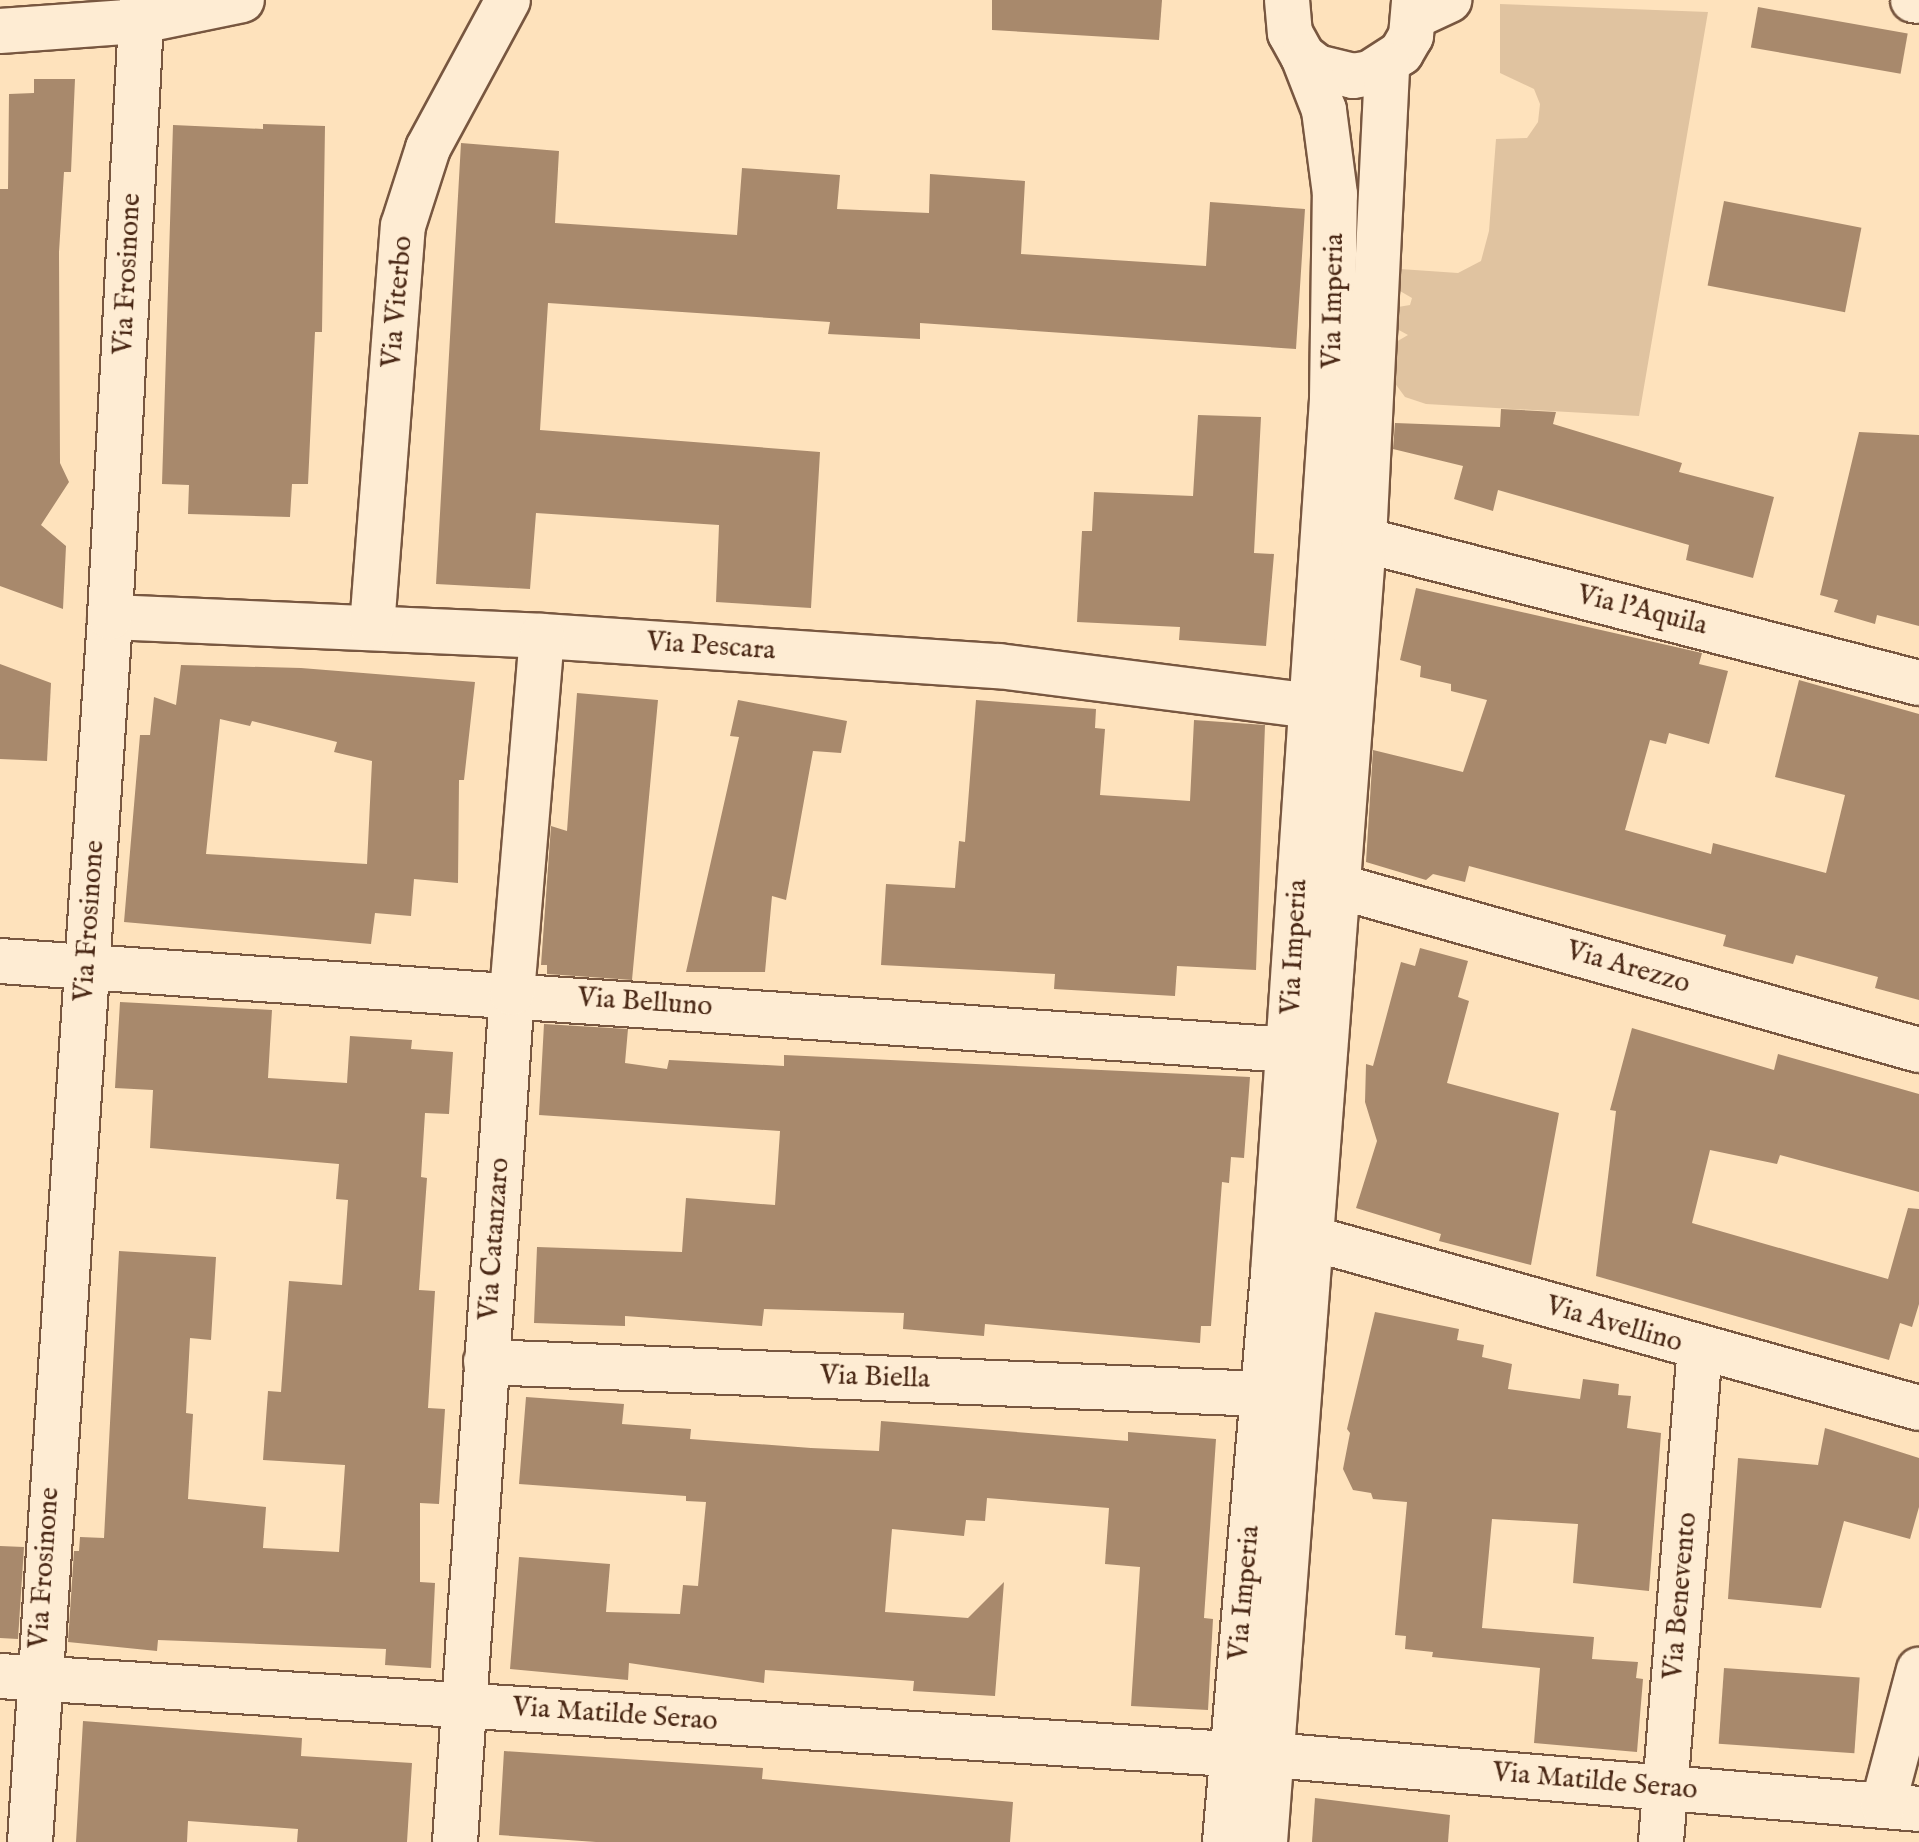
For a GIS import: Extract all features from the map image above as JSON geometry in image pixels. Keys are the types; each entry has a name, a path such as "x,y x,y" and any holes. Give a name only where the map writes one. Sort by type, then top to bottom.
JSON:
{"street":[{"path":"0,31 242,0"},
{"name":"Via Viterbo","path":"372,627 403,226 428,148 508,0"},
{"name":"Via Imperia","path":"1265,1842 1251,1754 1263,1394 1332,399 1335,194 1330,136 1303,56 1290,33 1287,0"},
{"path":"1303,56 1335,74 1370,73 1387,65 1406,44 1426,5"},
{"name":"Via Frosinone","path":"30,1842 19,1677 86,967 110,617 141,11"},
{"name":"Via Imperia","path":"1225,1842 1251,1754 1311,1238 1364,540 1387,65"},
{"name":"Via l'Aquila","path":"1364,540 1919,683"},
{"name":"Via Pescara","path":"110,617 542,636 999,666 1310,706"},
{"name":"Via Catanzaro","path":"455,1842 512,993 542,636"},
{"name":"Via Arezzo","path":"1337,886 1919,1050"},
{"name":"Via Belluno","path":"0,961 512,993 1289,1050"},
{"name":"Via Avellino","path":"1311,1238 1919,1408"},
{"name":"Via Benevento","path":"1661,1842 1700,1349"},
{"name":"Via Biella","path":"486,1362 1263,1394"},
{"path":"1901,1807 1919,1670"},
{"name":"Via Matilde Serao","path":"19,1677 1251,1754 1901,1807"}],"shaded area":[{"path":"1500,4 1708,12 1639,416 1426,404 1405,397 1394,382 1396,342 1408,335 1397,329 1398,307 1410,305 1412,298 1400,291 1400,269 1458,273 1481,261 1489,231 1496,139 1527,138 1538,122 1540,104 1534,89 1500,73"}],"building":[{"path":"992,0 1162,0 1159,40 992,30"},
{"path":"1758,7 1908,33 1901,74 1751,47"},
{"path":"34,79 75,79 71,172 64,172 59,252 60,463 69,482 41,525 66,546 63,609 0,586 0,189 8,189 9,94 34,93"},
{"path":"263,124 325,126 322,332 315,332 308,484 292,484 290,517 188,514 189,485 162,484 173,125 263,129"},
{"path":"461,143 559,151 555,223 737,235 742,168 840,175 837,209 929,213 930,174 1025,181 1021,254 1206,266 1210,202 1305,209 1296,349 920,323 920,339 828,334 830,322 548,303 540,430 820,452 811,608 716,602 719,525 536,513 530,589 436,584"},
{"path":"1724,201 1861,228 1845,312 1708,285"},
{"path":"1501,409 1556,412 1553,424 1682,463 1679,472 1774,497 1753,578 1686,560 1689,545 1498,490 1493,511 1454,499 1463,466 1393,449 1395,423 1500,427"},
{"path":"1198,415 1261,417 1254,553 1274,554 1266,646 1179,640 1180,627 1077,622 1082,531 1092,531 1094,492 1193,496"},
{"path":"1859,432 1919,435 1919,626 1877,615 1875,624 1834,612 1838,600 1820,595"},
{"path":"1416,588 1702,653 1699,664 1728,671 1709,744 1669,733 1666,744 1650,740 1625,830 1711,854 1713,843 1826,873 1845,795 1775,777 1799,680 1919,714 1919,1000 1875,988 1878,977 1796,955 1793,964 1723,946 1726,935 1469,866 1465,882 1433,874 1426,880 1366,862 1373,750 1463,772 1487,700 1451,691 1451,684 1420,677 1421,666 1400,660"},
{"path":"0,664 51,683 47,761 0,759"},
{"path":"181,665 301,668 475,682 464,780 459,780 458,883 414,879 411,916 375,913 371,944 124,922 140,735 150,735 154,697 176,705","holes":["220,719 250,726 252,721 337,742 334,752 372,761 367,864 206,854"]},
{"path":"577,693 658,700 632,980 547,974 547,965 541,965 551,826 567,831"},
{"path":"738,700 847,721 841,753 813,751 786,900 772,896 765,972 686,972 739,737 730,736"},
{"path":"976,700 1096,709 1095,728 1105,729 1100,795 1190,801 1194,720 1265,725 1256,970 1177,966 1175,996 1054,989 1055,974 881,965 886,884 955,888 959,841 965,842"},
{"path":"1420,948 1468,961 1458,997 1469,1001 1447,1083 1559,1113 1531,1265 1439,1241 1441,1234 1356,1208 1377,1141 1365,1102 1366,1064 1373,1066 1401,962 1415,966"},
{"path":"120,1002 272,1010 268,1078 347,1083 350,1036 412,1040 411,1049 453,1052 449,1114 425,1113 421,1177 427,1178 419,1290 435,1291 428,1408 445,1409 439,1504 420,1503 420,1582 435,1583 431,1668 385,1665 386,1649 158,1640 157,1651 68,1642 74,1551 79,1551 80,1537 104,1538 119,1251 216,1257 211,1340 190,1338 186,1413 193,1414 188,1499 266,1507 263,1548 339,1552 345,1465 263,1460 268,1391 281,1392 289,1281 342,1285 348,1200 336,1199 339,1164 150,1148 153,1090 115,1088"},
{"path":"544,1024 628,1029 625,1063 667,1069 669,1060 784,1066 784,1055 1250,1077 1244,1158 1231,1157 1229,1183 1222,1182 1211,1326 1201,1326 1200,1343 985,1324 984,1336 903,1329 904,1313 764,1309 762,1326 625,1316 625,1326 534,1323 537,1247 682,1252 686,1198 775,1205 780,1131 539,1115"},
{"path":"1632,1028 1774,1070 1778,1054 1919,1094 1919,1192 1780,1155 1777,1164 1710,1150 1692,1223 1888,1279 1908,1208 1919,1209 1919,1304 1912,1327 1900,1323 1889,1360 1596,1276 1616,1111 1610,1110"},
{"path":"1375,1312 1459,1329 1457,1340 1484,1345 1482,1357 1512,1364 1508,1389 1580,1399 1583,1379 1619,1384 1618,1395 1631,1396 1627,1428 1661,1433 1649,1591 1573,1583 1578,1524 1492,1519 1482,1628 1594,1637 1592,1659 1638,1662 1636,1678 1643,1679 1637,1752 1534,1743 1540,1668 1432,1657 1433,1652 1405,1649 1406,1636 1395,1635 1407,1502 1373,1499 1371,1493 1353,1490 1343,1469 1350,1433 1347,1429"},
{"path":"526,1397 624,1404 622,1424 691,1429 690,1439 811,1448 879,1451 881,1421 1128,1441 1128,1432 1216,1439 1204,1618 1213,1619 1208,1710 1131,1706 1140,1567 1105,1564 1109,1508 987,1498 985,1521 966,1520 964,1536 892,1529 885,1612 968,1618 1004,1582 995,1696 913,1691 914,1681 765,1670 764,1683 629,1663 628,1680 510,1669 519,1557 610,1564 606,1612 680,1614 683,1585 698,1586 706,1502 686,1501 686,1496 519,1484"},
{"path":"1825,1428 1919,1458 1919,1507 1910,1539 1844,1521 1821,1608 1728,1599 1738,1458 1818,1465"},
{"path":"0,1546 24,1547 18,1639 0,1638"},
{"path":"1724,1668 1860,1677 1854,1753 1719,1744"},
{"path":"83,1721 302,1738 301,1756 412,1763 407,1842 297,1842 298,1829 188,1821 187,1842 76,1842"},
{"path":"504,1751 763,1768 762,1779 1013,1802 1010,1842 596,1842 499,1835"},
{"path":"1315,1798 1450,1815 1448,1842 1312,1842"}]}
